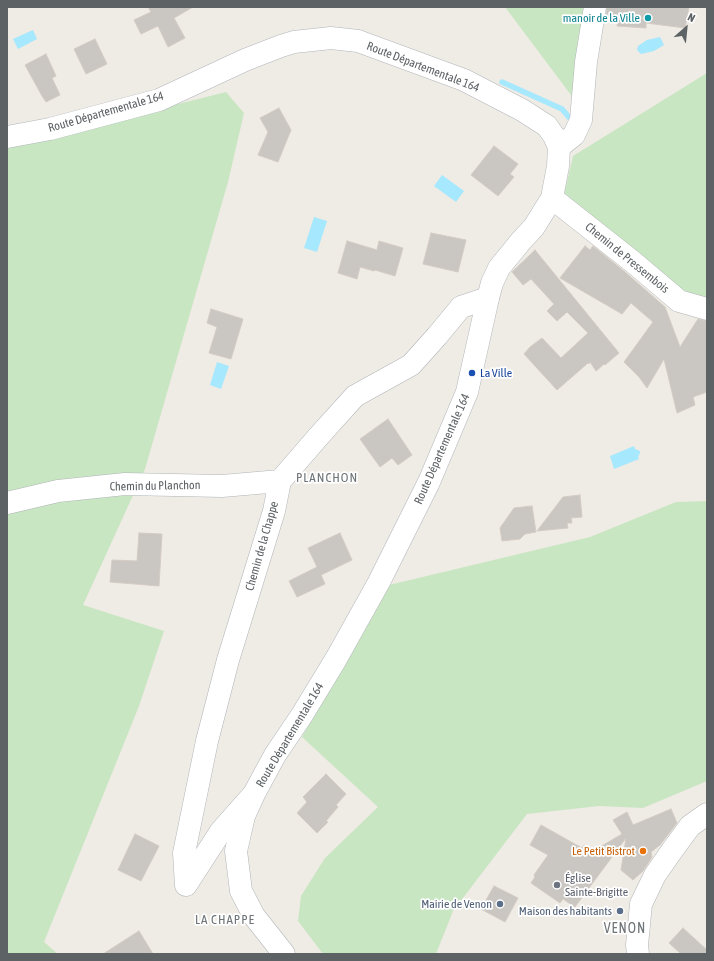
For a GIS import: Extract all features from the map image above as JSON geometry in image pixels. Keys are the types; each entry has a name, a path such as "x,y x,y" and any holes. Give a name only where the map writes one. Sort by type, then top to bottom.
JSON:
{"street":[{"path":"558,148 574,135 581,120 586,62 595,7"},
{"name":"Route Départementale 164","path":"7,137 50,129 158,100 245,60 281,46 294,42 331,38 358,41 464,80 522,110 547,126 554,136 558,148 558,166 552,198 534,227 499,268 492,283 467,392 429,482 376,588 336,660 275,755 244,816 236,851 241,891 254,916 284,954"},
{"name":"Chemin de Pressembois","path":"552,198 633,262 679,301 707,309"},
{"name":"Chemin de la Chappe","path":"255,792 221,831 186,885 184,853 207,740 228,660 274,511 280,481 356,396 411,364 461,307 488,298"},
{"name":"Chemin du Planchon","path":"7,503 58,492 126,484 222,486 280,481"},
{"path":"638,954 637,944 641,904 659,869 690,826 707,814"}],"green space":[{"path":"505,7 588,7 577,103"},
{"path":"707,73 707,299 691,295 661,277 563,199 573,156"},
{"path":"226,92 244,113 228,182 145,469 83,605 164,631 139,706 44,942 58,954 7,954 7,147"},
{"path":"707,501 707,781 643,808 599,806 527,814 453,911 436,954 323,954 298,921 301,896 325,858 378,807 302,737 389,585 590,537 676,502"}],"water":[{"path":"33,30 37,39 18,49 13,39"},
{"path":"660,37 664,45 654,51 641,54 637,50 638,46 647,40"},
{"path":"442,175 464,191 456,202 434,186"},
{"path":"314,217 327,221 317,252 304,248"},
{"path":"217,362 229,366 221,389 210,385"},
{"path":"634,446 635,449 640,451 638,457 639,459 614,469 610,456"}],"building":[{"path":"148,7 193,7 174,18 185,38 168,47 158,26 141,34 134,20 151,12"},
{"name":"manoir de la Ville","path":"607,7 689,7 685,28 646,23 646,28 617,26 618,20 606,18"},
{"path":"95,39 107,64 86,74 74,49"},
{"path":"46,54 56,76 52,78 60,95 46,102 25,65"},
{"path":"279,108 291,130 278,162 258,155 268,132 260,118"},
{"path":"494,146 518,164 510,174 514,177 498,196 471,175"},
{"path":"431,233 466,240 458,272 423,264"},
{"path":"347,241 377,250 379,241 403,248 395,276 360,267 357,279 338,273"},
{"path":"585,246 590,250 593,246 665,307 680,347 698,319 707,321 707,392 693,397 695,405 677,413 664,359 647,388 639,377 624,362 653,322 631,303 622,314 560,278"},
{"path":"535,250 619,353 596,371 590,362 589,364 588,363 557,390 524,354 530,347 542,338 561,358 588,333 567,312 557,321 547,311 554,304 531,279 523,285 512,272"},
{"path":"211,309 243,319 231,359 209,353 217,327 207,323"},
{"path":"388,419 412,455 398,465 392,458 380,467 360,439"},
{"path":"580,495 582,517 571,518 572,523 567,523 568,528 537,531 563,497"},
{"path":"532,506 536,532 525,534 520,539 502,541 500,528 514,508"},
{"path":"139,533 162,534 159,586 110,582 112,560 137,561"},
{"path":"340,533 352,560 321,575 325,584 297,597 289,581 317,567 308,548"},
{"path":"326,774 346,794 336,805 338,807 326,821 328,822 317,833 297,813 307,802 303,797"},
{"path":"671,809 677,823 660,845 651,852 652,857 643,871 633,880 621,870 626,838 575,907 563,899 560,903 531,883 535,877 534,875 548,855 530,845 541,825 582,848 584,845 593,851 622,834 613,820 627,812 633,825"},
{"path":"135,834 159,846 141,881 118,870"},
{"name":"Mairie de Venon","path":"494,886 518,898 505,922 481,909"},
{"path":"683,928 707,950 707,954 681,954 669,943"},
{"path":"139,931 153,954 103,954 128,938"}],"waterway":[{"path":"502,82 562,109 573,122"}],"place":[{"name":"manoir de la Ville","path":"648,18"},
{"name":"La Ville","path":"472,373"},
{"name":"Le Petit Bistrot","path":"643,851"},
{"name":"Église Sainte-Brigitte","path":"557,885"},
{"name":"Mairie de Venon","path":"500,904"},
{"name":"Maison des habitants","path":"620,911"}],"district":[{"name":"PLANCHON","path":"327,478"},
{"name":"LA CHAPPE","path":"225,920"},
{"name":"VENON","path":"625,929"}]}
